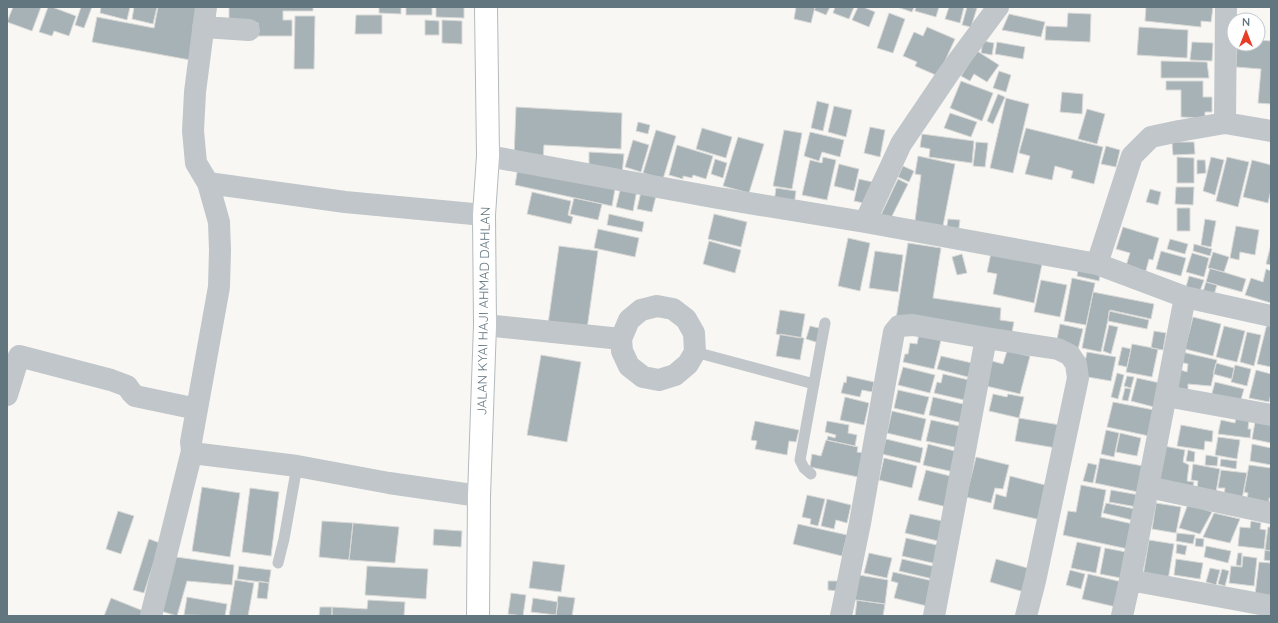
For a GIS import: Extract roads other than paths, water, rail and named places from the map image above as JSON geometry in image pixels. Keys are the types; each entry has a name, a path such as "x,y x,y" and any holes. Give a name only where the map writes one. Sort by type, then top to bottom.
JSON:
{"street":[{"name":"JALAN KYAI HAJI AHMAD DAHLAN","path":"478,616 479,496 484,325 484,216 488,156 486,7"},
{"path":"866,222 901,144 949,73 998,7"},
{"path":"1225,124 1226,7"},
{"path":"151,616 192,451 191,442 219,287 219,222 208,183 196,164 193,131 195,92 204,17 249,30"},
{"path":"1097,264 1132,156 1150,137 1225,124 1271,131"},
{"path":"488,156 1097,264 1185,297 1271,316"},
{"path":"208,183 345,202 484,216"},
{"path":"1122,616 1185,297"},
{"path":"657,306 673,309 686,319 694,333 695,352 688,364 675,376 659,380 643,376 629,366 622,351 621,339 629,320 641,310 657,306"},
{"path":"484,325 621,339"},
{"path":"841,616 860,523 894,332 899,326 913,325 1058,349 1070,355 1076,364 1078,378 1035,581 1026,616"},
{"path":"934,616 986,338"},
{"path":"7,395 13,354 118,382 127,386 135,396 197,409"},
{"path":"1166,396 1271,416"},
{"path":"192,451 200,454 297,466 389,483 479,496"},
{"path":"1148,487 1271,513"},
{"path":"1130,580 1271,606"}],"lane":[{"path":"811,474 804,468 800,460 825,323"},
{"path":"695,352 814,384"},
{"path":"278,563 284,539 297,466"}]}
